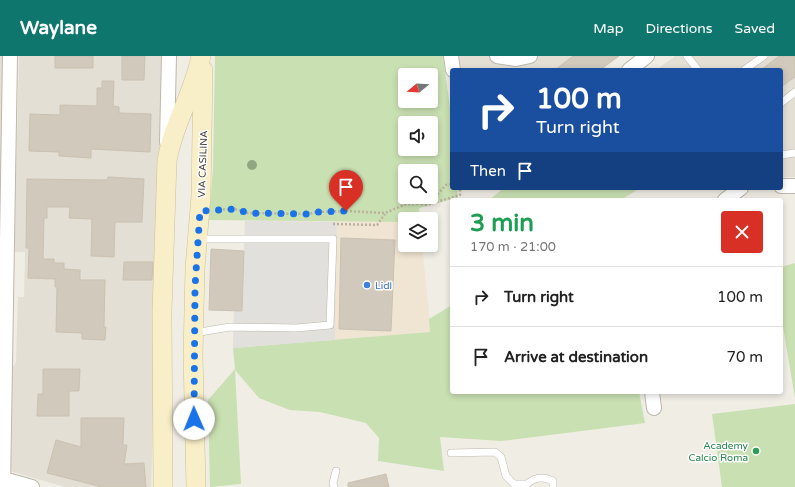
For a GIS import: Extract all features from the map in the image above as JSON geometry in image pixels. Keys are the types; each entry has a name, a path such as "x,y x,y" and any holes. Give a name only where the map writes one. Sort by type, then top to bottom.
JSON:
{"main road":[{"name":"VIA CASILINA","path":"163,487 162,312 167,161 174,134 196,77 201,56"},
{"name":"VIA CASILINA","path":"196,487 194,333 204,83 201,56"}],"street":[{"path":"10,56 2,481 32,487"},
{"name":"VIA CASILINA","path":"167,161 169,56"},
{"path":"451,56 453,68"},
{"path":"497,56 516,59 530,56"},
{"path":"632,68 647,56"},
{"path":"783,186 795,186"},
{"path":"728,198 738,190"},
{"path":"652,394 654,408"}],"lane":[{"path":"687,56 696,68"},
{"path":"747,68 764,56"},
{"path":"783,101 795,92"},
{"path":"783,155 795,153"},
{"path":"194,333 230,327 296,328 330,324 333,239 198,239"},
{"path":"451,453 495,452 501,457 506,476 514,484 527,486 533,478 545,478 553,481 553,487"},
{"path":"334,487 333,483 336,471"}],"path":[{"path":"438,194 446,185 450,184"},
{"path":"438,201 460,195 460,190"},
{"path":"200,211 235,209 248,213 309,214 316,212 346,211 385,213 406,204"},
{"path":"335,229 333,224 377,225 385,213"}],"shaded area":[{"path":"0,56 3,56 4,90 0,224"},
{"path":"19,56 164,56 151,487 65,487 10,471 12,369 16,362 18,297 24,297 25,252 14,252"},
{"path":"459,56 619,56 603,68 461,68"},
{"path":"675,56 795,56 795,177 783,177 783,68 659,68"},
{"path":"245,221 398,222 398,252 423,252 431,332 233,348 234,311 242,311"},
{"path":"245,221 337,222 335,340 233,348 234,311 242,311"}],"green space":[{"path":"215,56 443,56 450,107 450,190 458,190 457,198 450,198 450,200 438,203 438,164 398,164 398,204 434,204 419,208 419,212 398,212 398,222 209,220 213,167"},
{"path":"502,190 637,190 624,198 492,198"},
{"path":"795,263 795,398 783,327 783,266"},
{"path":"450,306 450,394 639,394 645,423 501,441 440,437 444,471 378,461 379,438 366,423 320,412 290,410 259,398 235,370 241,484 210,487 208,400 235,369 233,348 430,332 429,319"},
{"name":"Academy Calcio Roma","path":"795,404 795,487 722,487 712,414"}],"building":[{"path":"55,56 93,56 93,68 55,68"},
{"path":"122,56 145,56 144,80 122,80"},
{"path":"573,56 619,56 603,68 558,68"},
{"path":"779,56 795,56 795,77 783,86 783,68 764,68"},
{"path":"102,81 114,81 113,106 119,107 119,113 151,114 150,152 91,149 91,158 59,156 59,152 29,151 30,114 60,115 60,105 97,106 97,88 102,88"},
{"path":"108,177 144,179 142,222 115,222 114,257 91,256 92,219 69,218 70,207 47,207 47,218 44,218 43,259 54,259 54,263 64,263 64,269 80,270 80,280 105,280 105,340 82,339 82,333 56,332 57,287 55,287 55,279 28,278 29,248 26,248 27,179 107,180"},
{"name":"Lidl","path":"341,238 395,240 391,331 339,329"},
{"path":"211,249 244,251 242,311 209,310"},
{"path":"124,262 153,262 152,280 123,280"},
{"path":"43,369 80,369 79,391 69,391 69,416 37,416 38,394 43,394"},
{"path":"81,418 124,418 123,445 127,445 124,464 144,463 146,487 102,487 47,473 56,440 81,447"},
{"path":"386,474 389,487 348,487 348,483"}],"place":[{"name":"Lidl","path":"367,285"},
{"name":"Academy Calcio Roma","path":"756,451"}],"route":[{"path":"194,419 193,355 195,268 200,211 235,209 248,213 309,214 316,212 346,211"}]}
